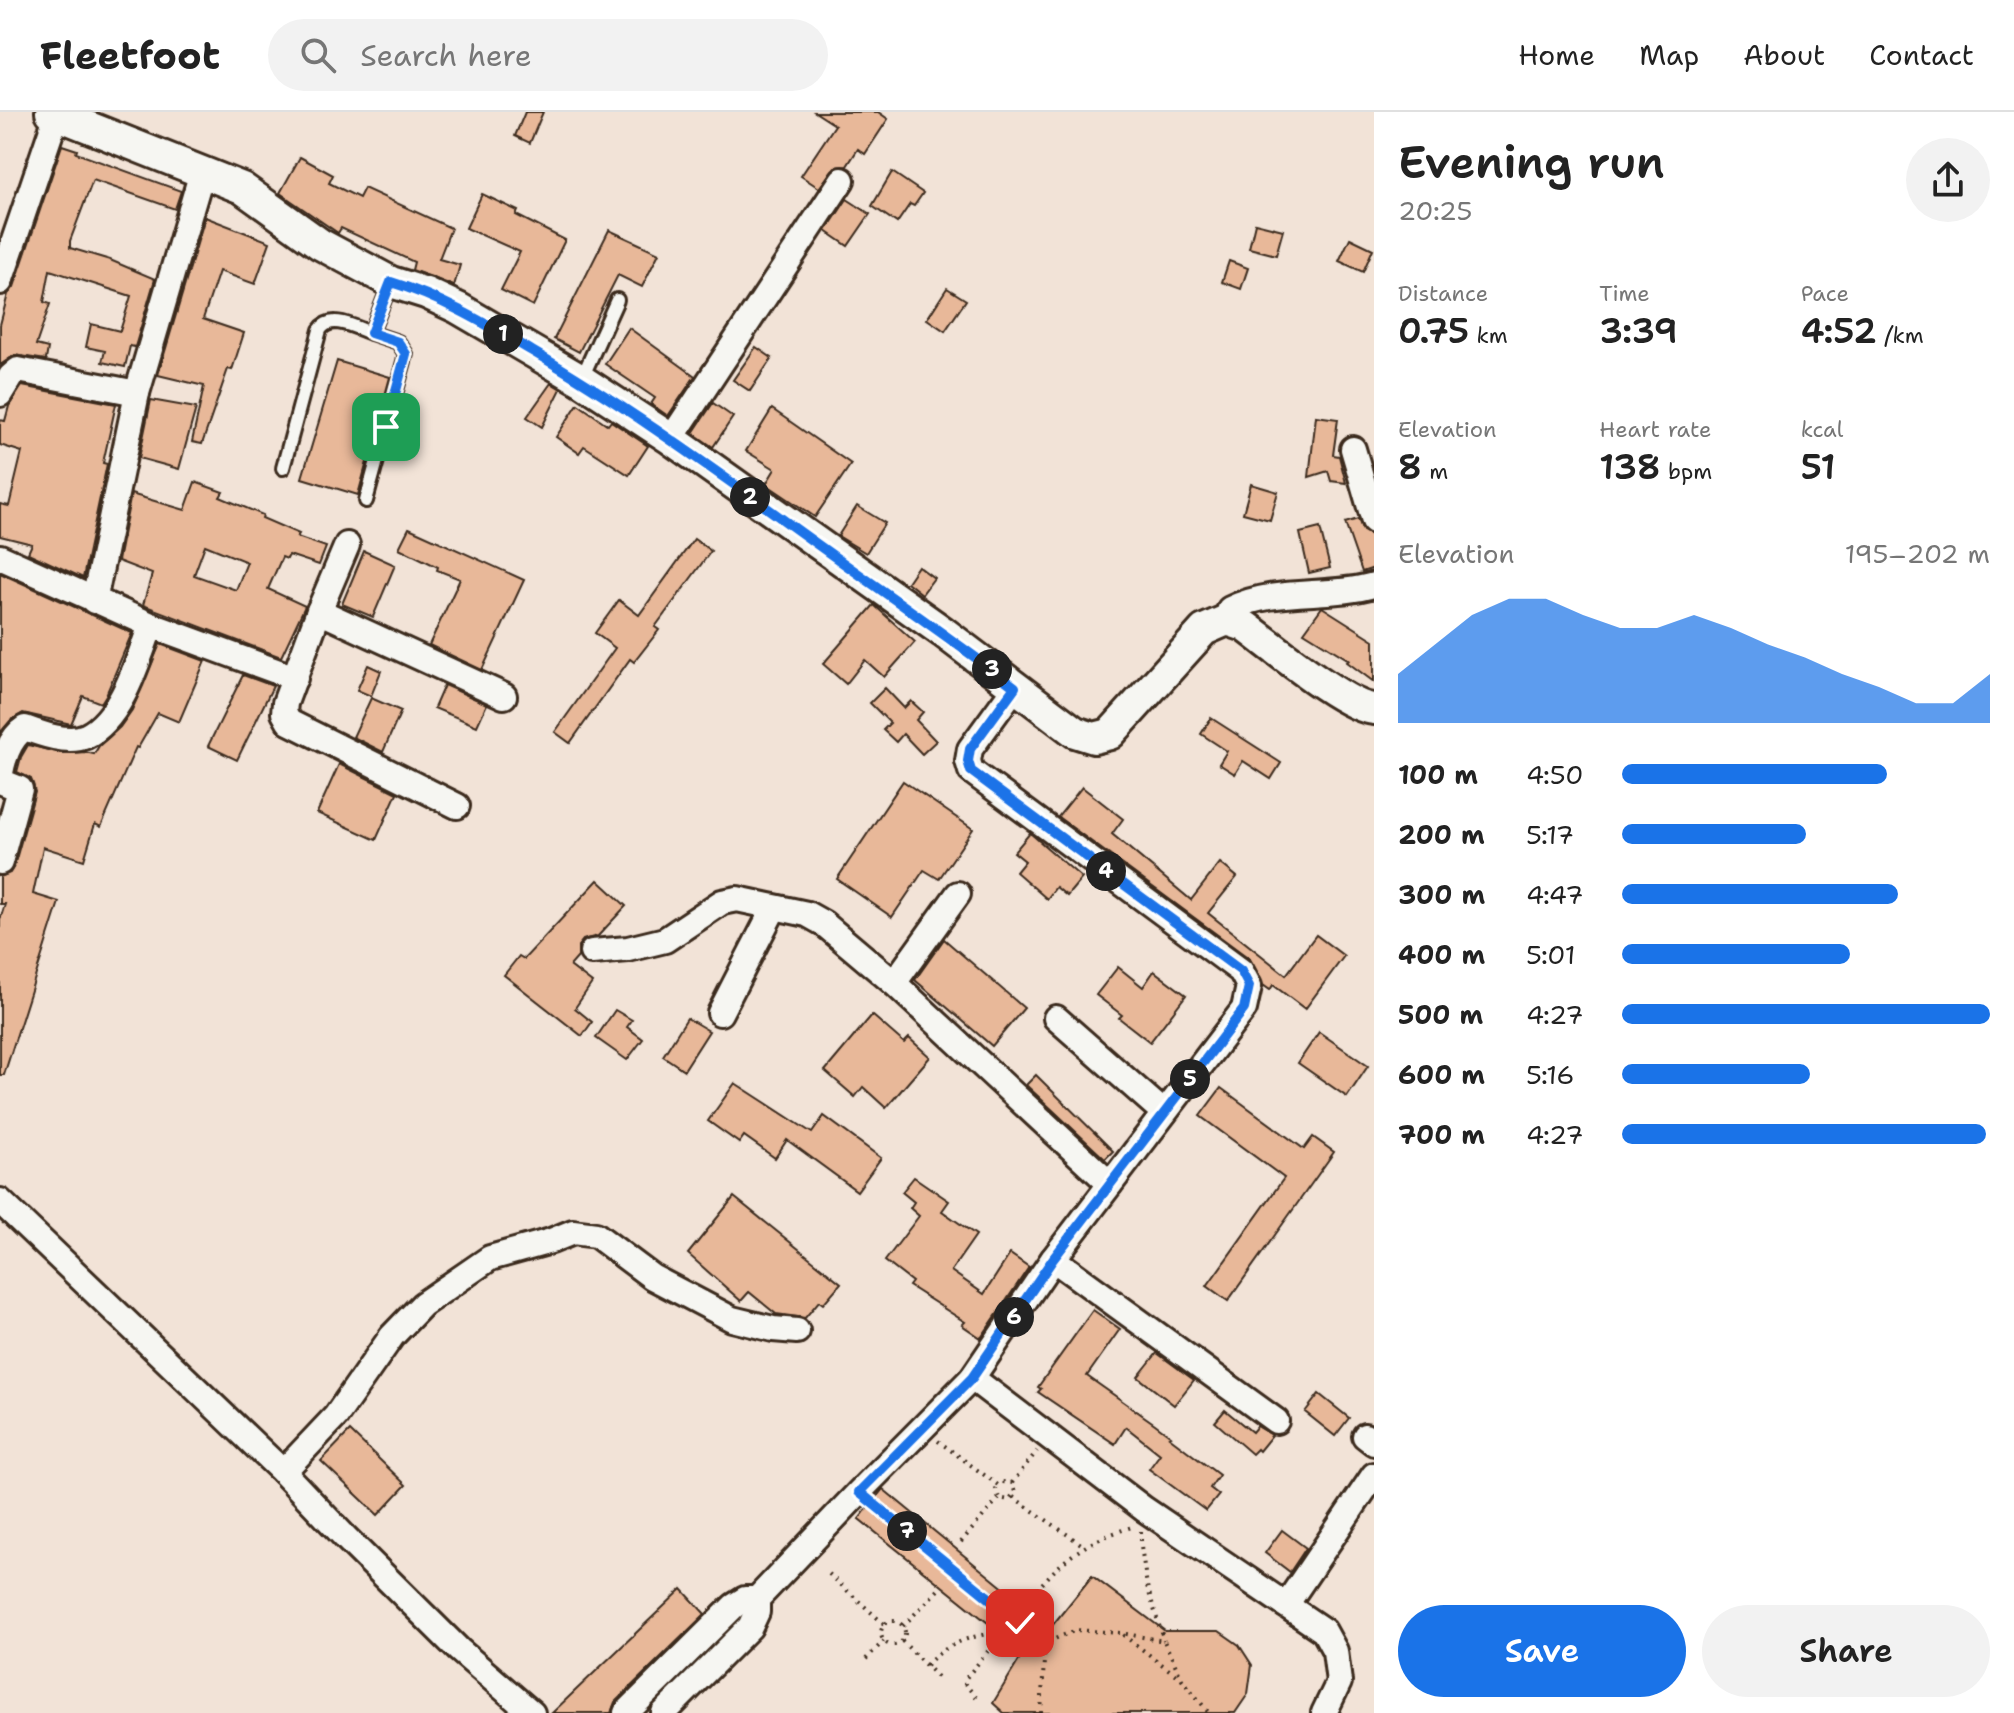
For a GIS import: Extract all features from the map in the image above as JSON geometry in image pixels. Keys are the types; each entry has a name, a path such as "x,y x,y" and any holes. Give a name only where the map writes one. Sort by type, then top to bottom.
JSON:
{"street":[{"path":"0,282 54,113 242,188 320,244 391,282 426,293 458,308 581,380 671,439 943,632 1075,732 1094,738 1110,734 1204,630 1227,620 1245,626 1335,691 1366,709 1374,709"},
{"path":"94,601 137,393 202,172"},
{"path":"671,439 842,180"},
{"path":"0,394 18,370 137,393"},
{"path":"1353,449 1374,521"},
{"path":"347,545 319,611 284,713 289,722 457,806"},
{"path":"0,557 151,625 295,678"},
{"path":"1227,620 1230,609 1256,599 1350,592 1374,585"},
{"path":"319,611 504,696"},
{"path":"0,862 20,789 0,780 1,768 15,734 25,728 55,737 72,738 84,737 96,729 123,700 151,625"},
{"path":"664,1713 750,1627 757,1612 757,1599 972,1378 1053,1259 1244,1009 1249,986 1241,971 971,771 968,761 970,749 1015,687"},
{"path":"894,983 958,894"},
{"path":"592,952 628,949 665,940 722,902 737,899 807,914 823,923 894,983 1110,1184"},
{"path":"720,1013 774,908"},
{"path":"1056,1018 1164,1113"},
{"path":"0,1201 283,1472 449,1639 532,1713"},
{"path":"283,1472 336,1416 392,1336 423,1304 490,1258 573,1232 596,1235 652,1277 732,1319 797,1331"},
{"path":"1053,1259 1276,1421"},
{"path":"972,1378 1144,1509 1324,1631 1335,1651 1339,1682 1324,1713"},
{"path":"1286,1605 1374,1475"},
{"path":"626,1713 734,1606 745,1599 757,1599"}],"lane":[{"path":"371,333 391,282"},
{"path":"581,380 617,300"},
{"path":"283,468 320,330 325,323 332,321 398,342 406,354 366,501"}],"path":[{"path":"931,1435 998,1485"},
{"path":"1012,1483 1041,1446"},
{"path":"1002,1482 1012,1483 1013,1497 1009,1500 999,1498 996,1494 998,1485 1002,1482"},
{"path":"859,1492 1045,1643"},
{"path":"1013,1497 1084,1546"},
{"path":"961,1542 999,1498"},
{"path":"1032,1596 1064,1559 1105,1535 1142,1524 1141,1546 1147,1586 1164,1641 1182,1679 1209,1713"},
{"path":"829,1574 884,1624"},
{"path":"903,1626 940,1588"},
{"path":"976,1697 965,1682 989,1650 992,1633 1004,1610"},
{"path":"884,1624 894,1620 903,1626 902,1641"},
{"path":"884,1624 881,1634 884,1641 892,1645 902,1641"},
{"path":"1045,1643 1076,1630 1121,1633 1164,1641"},
{"path":"926,1665 944,1648 968,1637 992,1633"},
{"path":"1121,1633 1182,1679"},
{"path":"866,1659 884,1641"},
{"path":"902,1641 938,1678"},
{"path":"1041,1713 1045,1643"}],"building":[{"path":"525,112 543,112 530,143 515,136"},
{"path":"815,112 878,112 888,119 865,154 858,149 847,166 835,167 819,188 801,176 835,125"},
{"path":"62,145 77,150 76,153 181,191 175,209 93,180 70,241 70,248 110,260 155,279 135,347 130,346 125,367 102,362 105,351 86,347 91,324 120,331 131,296 50,270 44,302 50,304 36,345 48,348 46,360 15,355 0,365 0,325 8,294 14,287"},
{"path":"300,157 333,175 329,183 359,198 364,188 451,228 439,259 460,265 454,286 412,270 414,262 341,228 338,233 280,193"},
{"path":"892,172 923,193 914,206 910,204 897,223 872,206"},
{"path":"482,194 518,211 516,215 565,240 533,306 501,290 520,252 466,228"},
{"path":"847,199 870,214 848,246 826,231"},
{"path":"205,217 270,242 255,284 219,271 203,319 244,333 202,444 192,442 204,386 158,375"},
{"path":"1255,223 1283,230 1276,255 1249,248"},
{"path":"609,230 659,253 642,287 618,275 579,352 554,339"},
{"path":"1350,238 1373,249 1363,272 1339,261"},
{"path":"1229,261 1248,268 1241,289 1222,282"},
{"path":"947,288 966,300 945,331 927,319"},
{"path":"629,328 695,376 668,416 651,404 655,398 605,364"},
{"path":"756,347 772,358 750,391 733,380"},
{"path":"337,361 390,377 358,495 302,478"},
{"path":"551,383 561,389 542,427 527,417"},
{"path":"22,386 116,404 83,578 28,553 32,544 0,536 0,504 9,506 22,452 0,445 0,420 5,421 9,406"},
{"path":"151,400 196,408 179,469 139,458"},
{"path":"713,403 733,417 713,447 693,433"},
{"path":"578,404 608,425 611,421 648,446 629,475 584,446 579,453 556,437"},
{"path":"772,409 851,464 815,517 766,484 775,469 746,451"},
{"path":"1316,416 1338,419 1333,455 1339,456 1346,483 1331,481 1328,471 1309,477"},
{"path":"195,482 223,492 220,497 263,515 262,518 299,534 297,537 326,547 319,565 289,555 287,559 282,557 268,589 305,606 281,657 143,605 152,574 118,561 131,494 185,510","holes":["205,545 247,562 236,590 194,575"]},
{"path":"1251,484 1278,492 1270,520 1243,513"},
{"path":"857,506 885,523 866,553 838,536"},
{"path":"1358,519 1363,531 1374,536 1374,568 1362,572 1345,523"},
{"path":"409,528 524,580 482,670 429,645 460,579 399,548"},
{"path":"1320,528 1330,568 1309,573 1300,533"},
{"path":"694,539 711,551 655,627 659,630 634,662 630,659 570,743 555,732 615,648 595,633 619,600 639,615"},
{"path":"364,551 395,565 373,617 342,604"},
{"path":"918,566 934,578 922,594 907,582"},
{"path":"0,573 132,633 101,703 83,696 71,724 23,713 10,721 0,733"},
{"path":"874,605 915,642 884,677 865,660 846,684 823,664"},
{"path":"1322,607 1374,640 1374,682 1347,662 1349,660 1304,632"},
{"path":"160,644 205,661 179,722 158,713 136,747 101,827 95,824 84,860 43,847 33,894 59,902 4,1075 0,1075 0,920 5,904 0,904 0,877 10,873 14,866 35,792 31,779 17,772 21,757 28,745 61,753 94,754 132,710"},
{"path":"368,665 381,671 371,696 357,690"},
{"path":"243,675 273,686 237,760 208,746"},
{"path":"444,685 487,704 477,726 434,708"},
{"path":"885,688 904,708 911,701 923,712 916,720 936,741 922,754 903,734 896,742 883,730 890,723 870,703"},
{"path":"371,698 401,711 383,752 353,737"},
{"path":"1211,718 1281,763 1271,779 1243,761 1235,774 1219,764 1227,751 1201,734"},
{"path":"339,764 397,793 376,840 317,813"},
{"path":"903,781 973,829 939,879 924,870 892,917 837,879"},
{"path":"1082,787 1123,819 1112,834 1191,900 1220,863 1237,877 1208,913 1286,975 1316,935 1344,956 1305,1009 1273,985 1270,990 1263,985 1250,959 1058,817"},
{"path":"1030,833 1082,878 1067,896 1056,887 1047,899 1016,872 1025,861 1014,852"},
{"path":"598,880 626,906 598,936 583,940 578,946 578,957 570,966 592,983 575,1008 592,1022 582,1036 504,975 519,956 524,959"},
{"path":"944,939 1024,1008 992,1046 915,980"},
{"path":"1118,967 1143,987 1154,971 1186,995 1150,1042 1096,995"},
{"path":"615,1010 632,1020 627,1027 643,1039 627,1060 596,1038"},
{"path":"872,1015 904,1043 909,1038 930,1057 886,1108 863,1087 855,1097 825,1071"},
{"path":"687,1018 709,1031 684,1070 663,1056"},
{"path":"1319,1032 1368,1066 1347,1097 1298,1063"},
{"path":"1036,1075 1113,1151 1105,1159 1026,1085"},
{"path":"735,1083 812,1133 824,1116 881,1158 857,1191 787,1140 775,1158 744,1136 739,1143 708,1121"},
{"path":"1221,1088 1304,1149 1313,1137 1334,1152 1228,1301 1207,1286 1284,1178 1200,1116"},
{"path":"914,1177 949,1201 942,1211 976,1235 951,1271 984,1294 1010,1254 1029,1267 981,1338 962,1325 965,1322 909,1286 912,1282 885,1261 919,1216 910,1208 914,1202 902,1192"},
{"path":"734,1197 841,1283 823,1304 819,1301 805,1318 776,1314 749,1292 741,1301 688,1254"},
{"path":"1093,1310 1120,1329 1087,1376 1219,1475 1210,1488 1219,1495 1206,1511 1149,1469 1160,1454 1126,1427 1115,1444 1038,1392 1041,1389 1038,1387"},
{"path":"1157,1353 1194,1380 1174,1405 1138,1377"},
{"path":"1319,1394 1349,1418 1335,1436 1305,1412"},
{"path":"1225,1410 1252,1432 1257,1426 1272,1435 1259,1451 1257,1449 1252,1454 1215,1422"},
{"path":"350,1431 406,1485 378,1515 321,1461"},
{"path":"883,1489 1051,1627 1092,1576 1165,1631 1219,1631 1239,1645 1252,1665 1248,1694 1235,1713 1004,1713 993,1703 1024,1652 859,1519"},
{"path":"1282,1530 1306,1548 1290,1572 1265,1553"},
{"path":"682,1589 705,1614 615,1702 611,1713 552,1713"}],"route":[{"path":"386,427 406,354 398,342 371,333 391,282 426,293 458,308 581,380 671,439 943,632 1015,687 970,749 968,761 971,771 1241,971 1249,986 1244,1009 1053,1259 972,1378 859,1492 1020,1623"}]}
